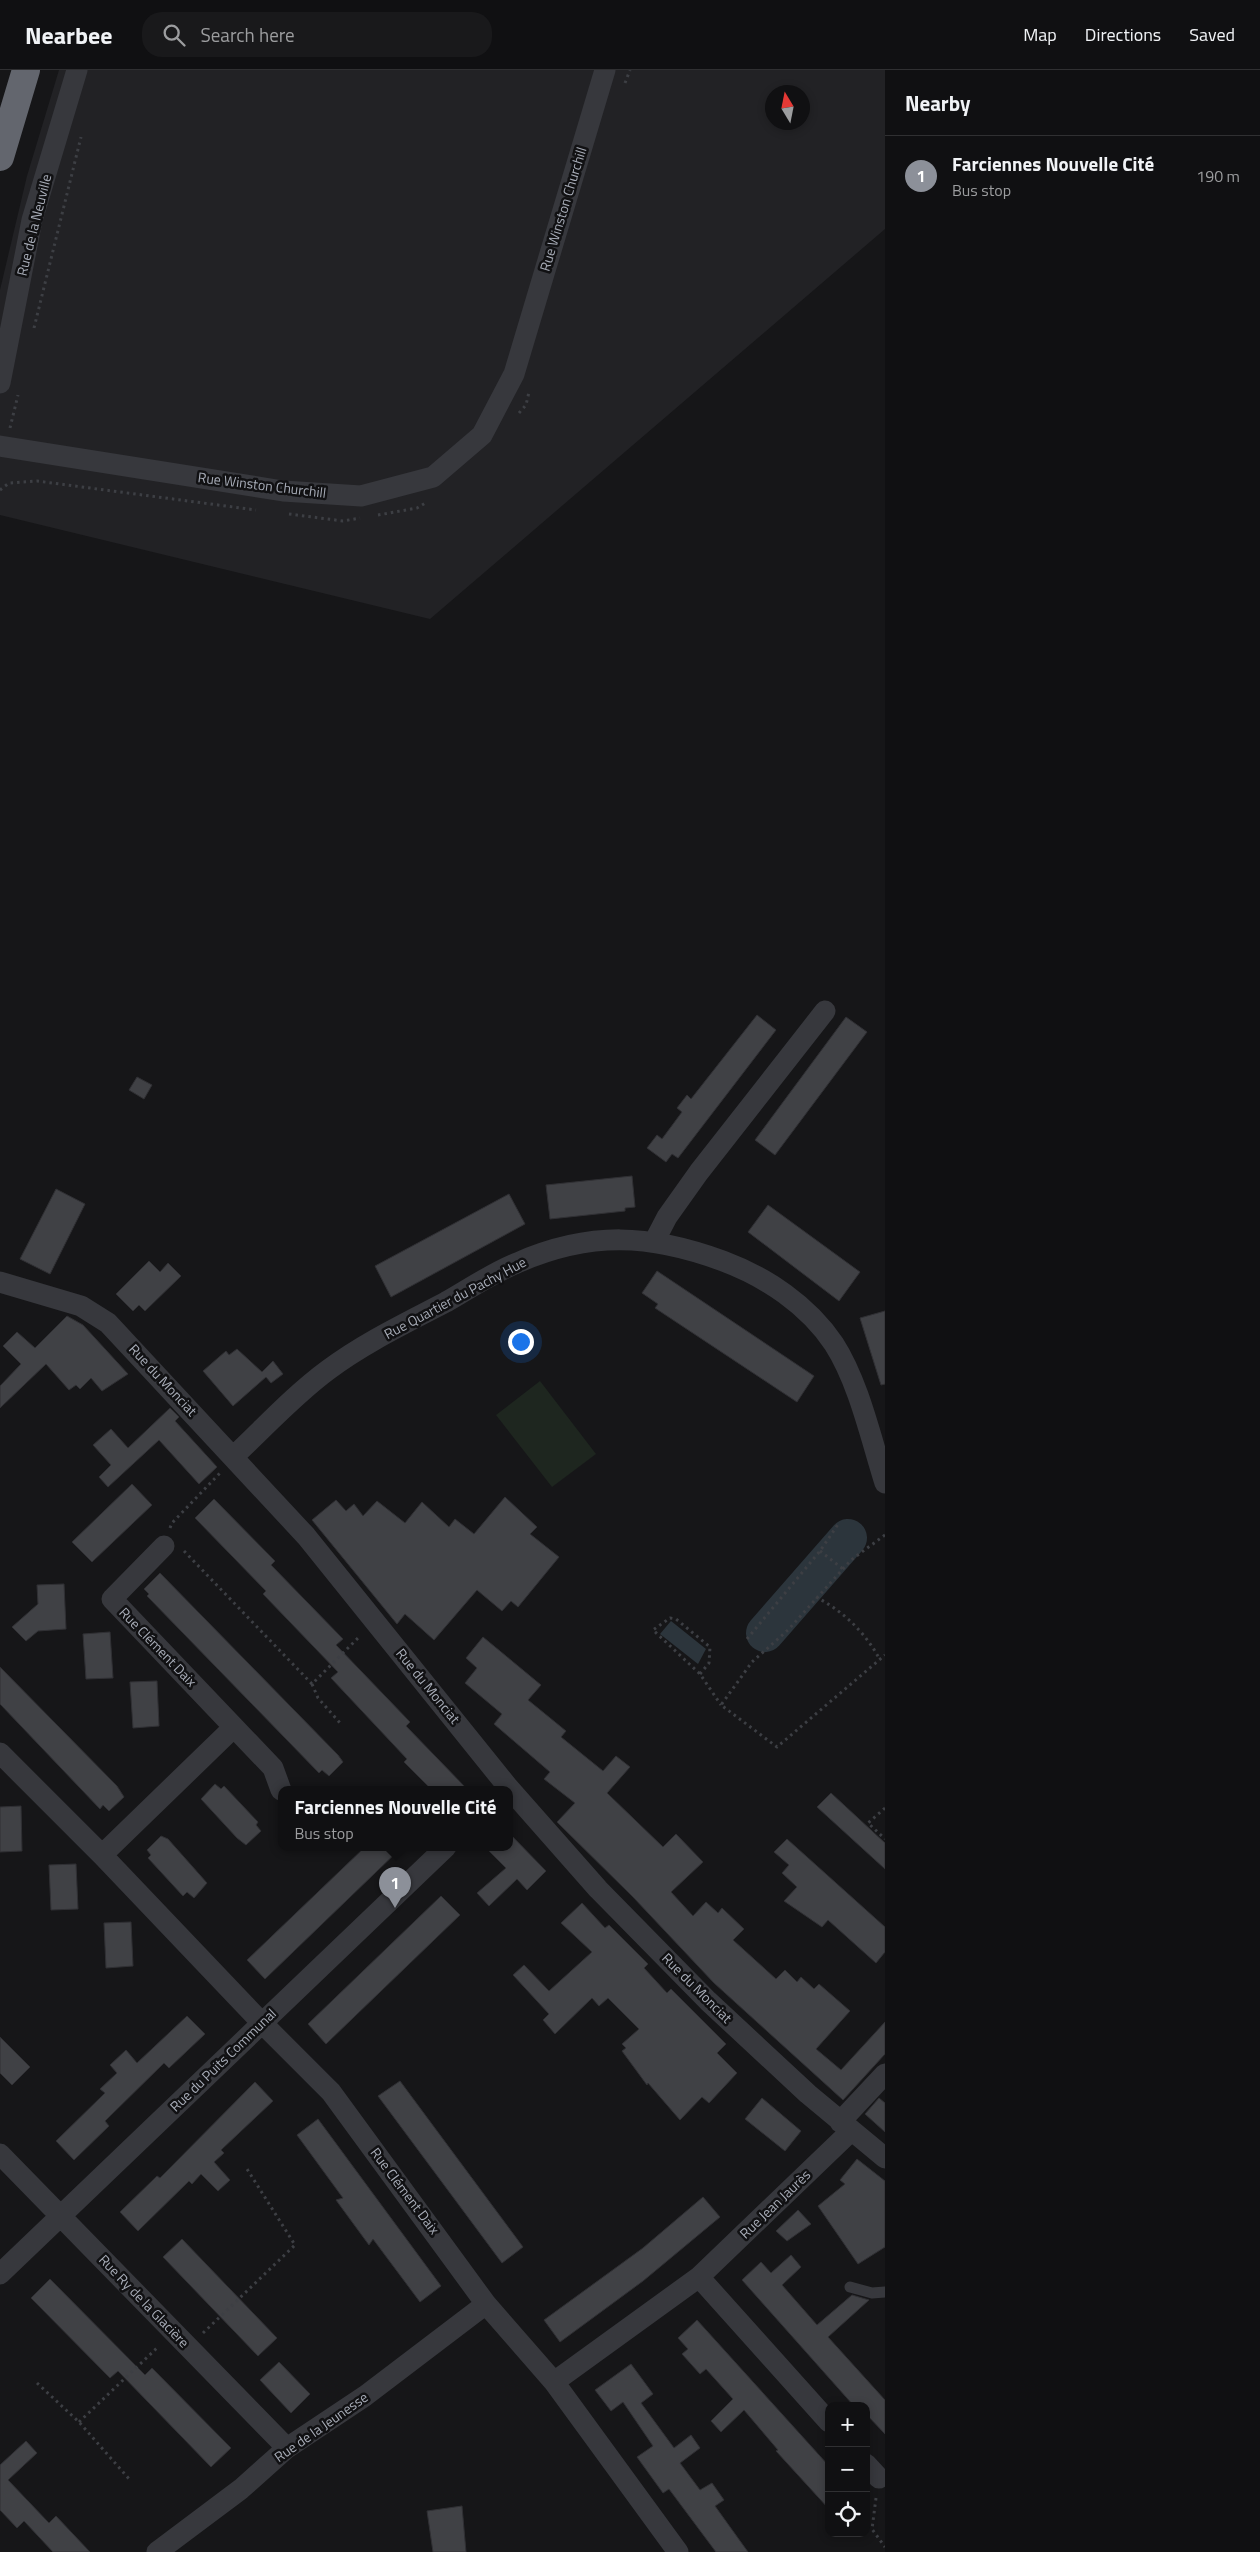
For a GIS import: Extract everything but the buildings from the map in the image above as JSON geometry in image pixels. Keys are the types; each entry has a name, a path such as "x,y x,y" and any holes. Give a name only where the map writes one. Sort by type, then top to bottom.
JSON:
{"highway":[{"path":"0,157 26,70"}],"street":[{"name":"Rue de la Neuville","path":"10,386 32,220 77,70"},
{"name":"Rue Winston Churchill","path":"3,446 283,491 361,496 433,477 482,435 514,374 605,70"},
{"path":"654,1242 667,1217 699,1172 825,1011"},
{"name":"Rue Quartier du Pachy Hue","path":"234,1456 327,1370 375,1340 514,1263 572,1244 635,1239 685,1247 739,1267 774,1286 820,1326 846,1365 885,1483"},
{"name":"Rue du Monciat","path":"0,1282 64,1300 96,1313 122,1336 306,1536 376,1621 505,1786"},
{"name":"Rue Clément Daix","path":"164,1546 112,1599 273,1768 280,1786"},
{"path":"102,1855 234,1727"},
{"name":"Rue Clément Daix","path":"0,1753 102,1855 262,2023 331,2092 486,2304 554,2382 678,2552"},
{"name":"Rue du Monciat","path":"513,1795 598,1889 708,2001 846,2126 885,2158"},
{"name":"Rue du Puits Communal","path":"0,2274 442,1851"},
{"path":"846,2126 885,2074"},
{"name":"Rue Jean Jaurès","path":"554,2382 699,2277 846,2126"},
{"name":"Rue Ry de la Glacière","path":"0,2154 287,2448"},
{"path":"699,2277 825,2418"},
{"name":"Rue de la Jeunesse","path":"157,2552 241,2489 287,2448 365,2396 486,2304"}],"lane":[{"path":"850,2287 872,2293 885,2292"}],"path":[{"path":"624,85 630,70"},
{"path":"34,330 83,127"},
{"path":"3,446 10,386"},
{"path":"513,419 526,405 531,387"},
{"path":"0,490 9,483 37,481 264,511"},
{"path":"370,516 417,508 433,498"},
{"path":"284,514 343,521 361,518"},
{"path":"164,1546 172,1522 210,1485 234,1456"},
{"path":"747,1639 820,1551 839,1523"},
{"path":"722,1705 752,1662 788,1630 843,1569 885,1535"},
{"path":"164,1546 176,1543 312,1684 318,1698 340,1722"},
{"path":"820,1551 843,1569"},
{"path":"816,1597 840,1612 855,1626 880,1660"},
{"path":"700,1674 709,1663 710,1647 676,1619 670,1618 653,1630 657,1637 700,1674 722,1705 777,1747 885,1655"},
{"path":"312,1684 376,1621"},
{"path":"885,1808 868,1823 885,1839"},
{"path":"79,2422 295,2245 247,2168"},
{"path":"37,2382 79,2422 130,2480"},
{"path":"873,2471 872,2529 885,2547"}],"shaded area":[{"path":"59,70 885,70 885,229 430,619 0,515 0,290 27,176"},
{"path":"540,1381 596,1454 552,1487 496,1415"},
{"path":"671,1621 706,1649 698,1664 660,1634"}],"waterway":[{"path":"765,1633 848,1538"}],"place":[{"name":"Farciennes Nouvelle Cité","path":"395,1908"}]}
